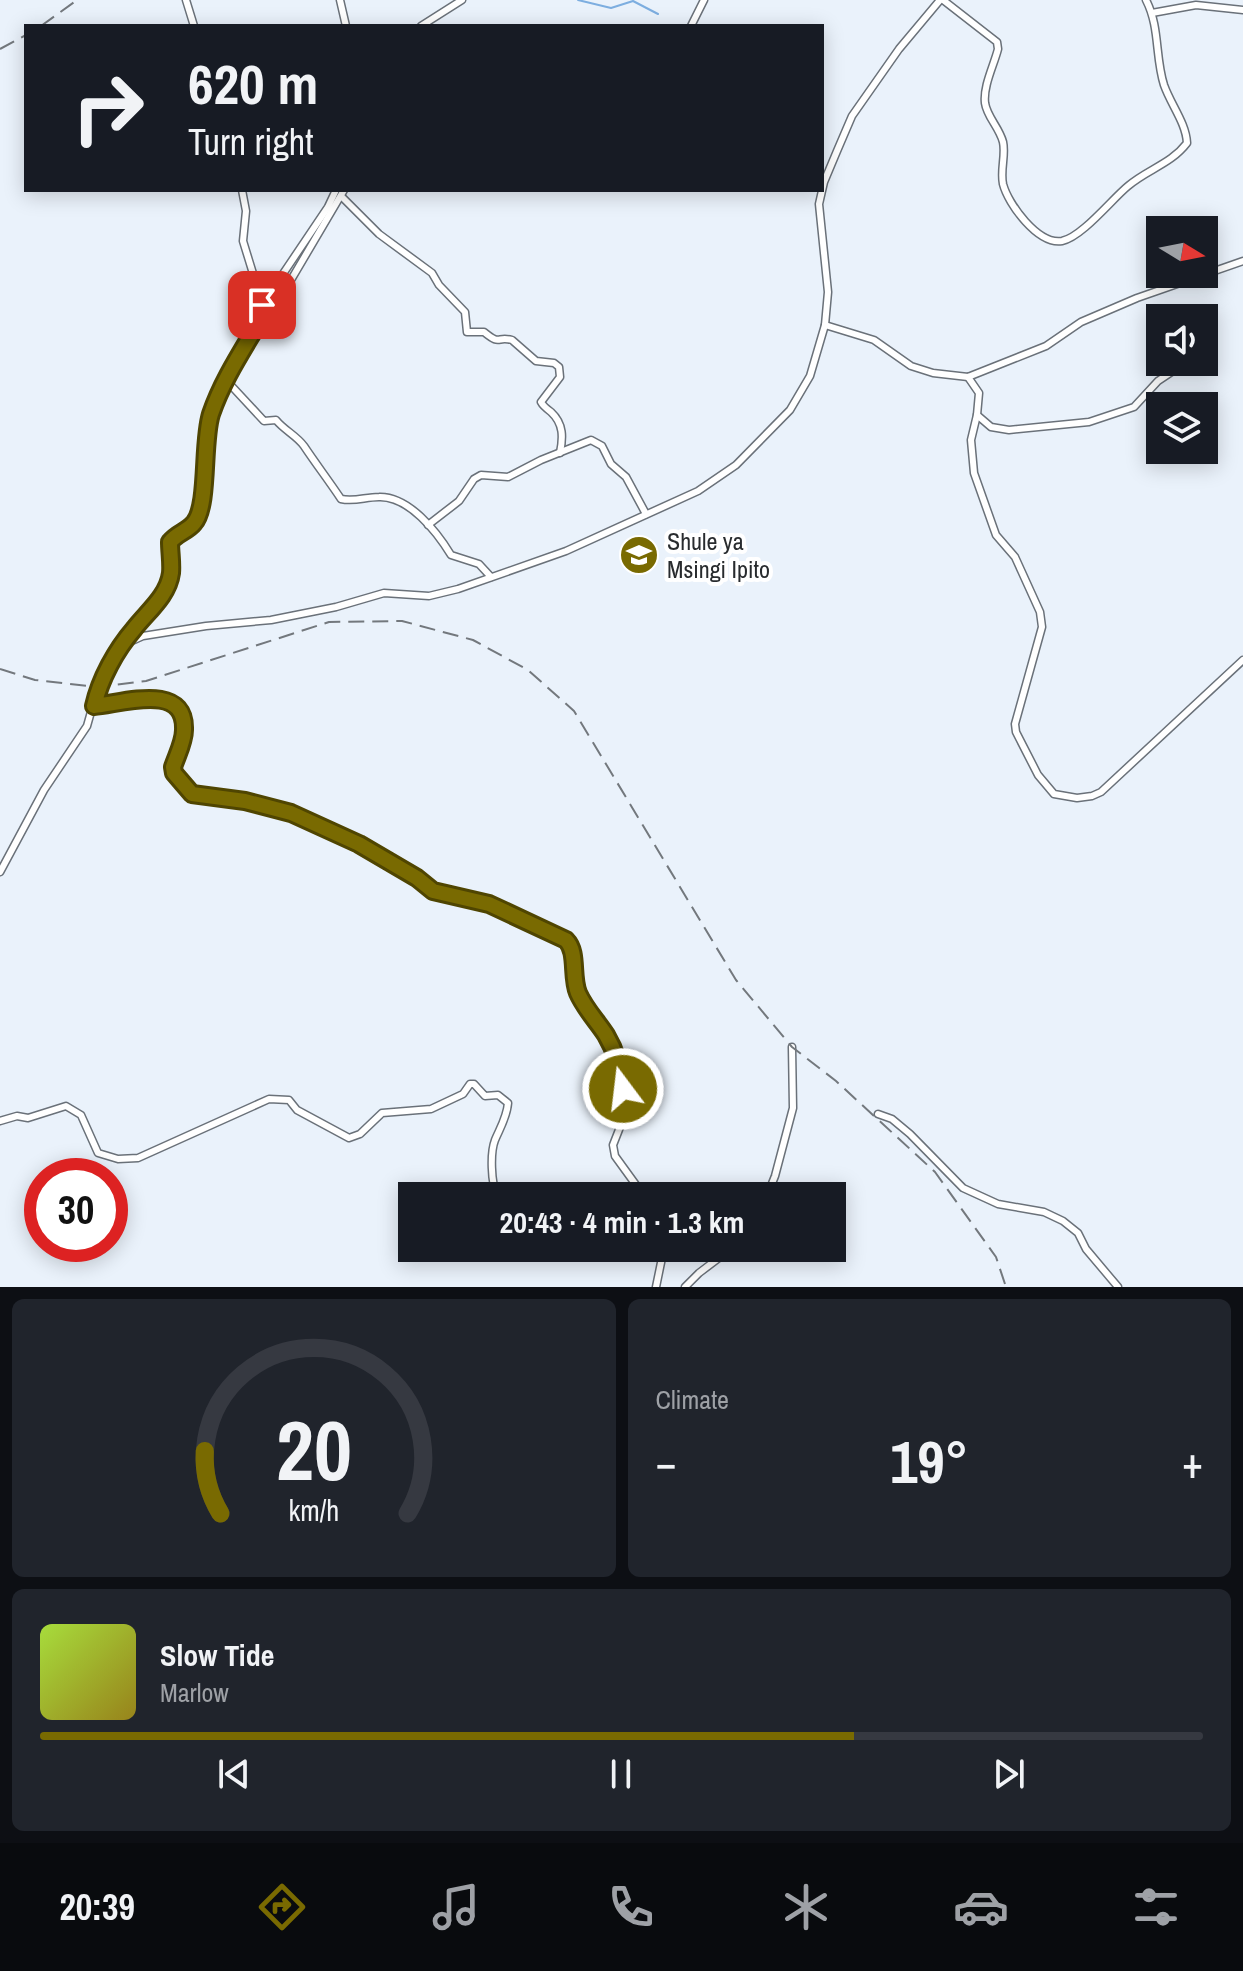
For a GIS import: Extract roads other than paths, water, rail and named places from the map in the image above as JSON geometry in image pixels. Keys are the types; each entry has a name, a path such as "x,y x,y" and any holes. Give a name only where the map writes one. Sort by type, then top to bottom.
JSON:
{"street":[{"path":"186,0 193,24"},
{"path":"340,0 346,24"},
{"path":"424,24 462,0"},
{"path":"692,24 704,0"},
{"path":"824,182 852,116 899,49 942,0 997,42 985,104 1004,145 1001,169 1009,200 1035,231 1063,241 1089,222 1139,176 1170,162 1187,143 1185,131 1163,83 1152,13 1146,0"},
{"path":"1152,13 1196,5 1243,10"},
{"path":"242,192 246,211 243,241 264,308"},
{"path":"0,872 44,790 87,726 98,687 123,645 165,589 171,574 170,542 196,522 200,513 204,496 204,452 208,424 225,379 264,308 340,192 379,234 432,273 439,285 465,312 467,332 484,332 490,339 499,341 512,340 536,361 554,363 559,367 560,377 541,402 563,431 560,453"},
{"path":"123,645 143,636 271,620 336,607 384,593 429,596 458,589 566,551 698,491 736,465 790,410 810,376 825,325 828,292 819,204 822,192"},
{"path":"825,325 874,340 911,366 933,373 968,377 1046,346 1081,322 1137,298 1243,261"},
{"path":"977,415 991,427 1009,430 1089,422 1134,407 1166,376"},
{"path":"968,377 979,393 971,440 974,473 996,535 1015,557 1040,612 1042,627 1036,658 1015,724 1022,745 1046,788 1054,794 1077,798 1101,792 1243,660"},
{"path":"225,379 258,417 266,422 276,420 303,445 341,499 357,501 386,497 402,504 441,537 453,557 479,564 491,577"},
{"path":"428,525 459,501 474,479 481,475 508,477 585,442 597,441 611,464 626,477 646,514"},
{"path":"94,706 155,698 167,700 180,713 185,727 174,773 192,794 245,801 291,813 359,844 433,891 489,904 566,940 573,951 573,980 578,993 610,1042 621,1074 622,1122 613,1145 615,1156 634,1182"},
{"path":"773,1182 793,1108 792,1047"},
{"path":"0,1121 17,1116 28,1118 66,1106 81,1115 98,1153 128,1159 138,1158 269,1099 289,1100 297,1110 349,1138 360,1134 382,1113 431,1109 457,1098 470,1084 474,1084 485,1096 498,1095 508,1103 502,1126 493,1143 492,1182"},
{"path":"878,1114 892,1119 910,1134 963,1188 998,1204 1044,1212 1063,1221 1078,1233 1086,1249 1118,1287"},
{"path":"656,1287 661,1262"},
{"path":"685,1287 715,1262"}],"waterway":[{"path":"578,0 611,8 633,1 658,14"}],"railway":[{"path":"44,24 77,0"},
{"path":"0,49 24,36"},
{"path":"0,669 35,680 98,687 146,681 329,622 402,621 473,640 528,670 574,711 736,980 792,1047 836,1081 935,1172 996,1257 1006,1287"}],"place":[{"name":"Shule ya Msingi Ipito","path":"639,555"}]}
